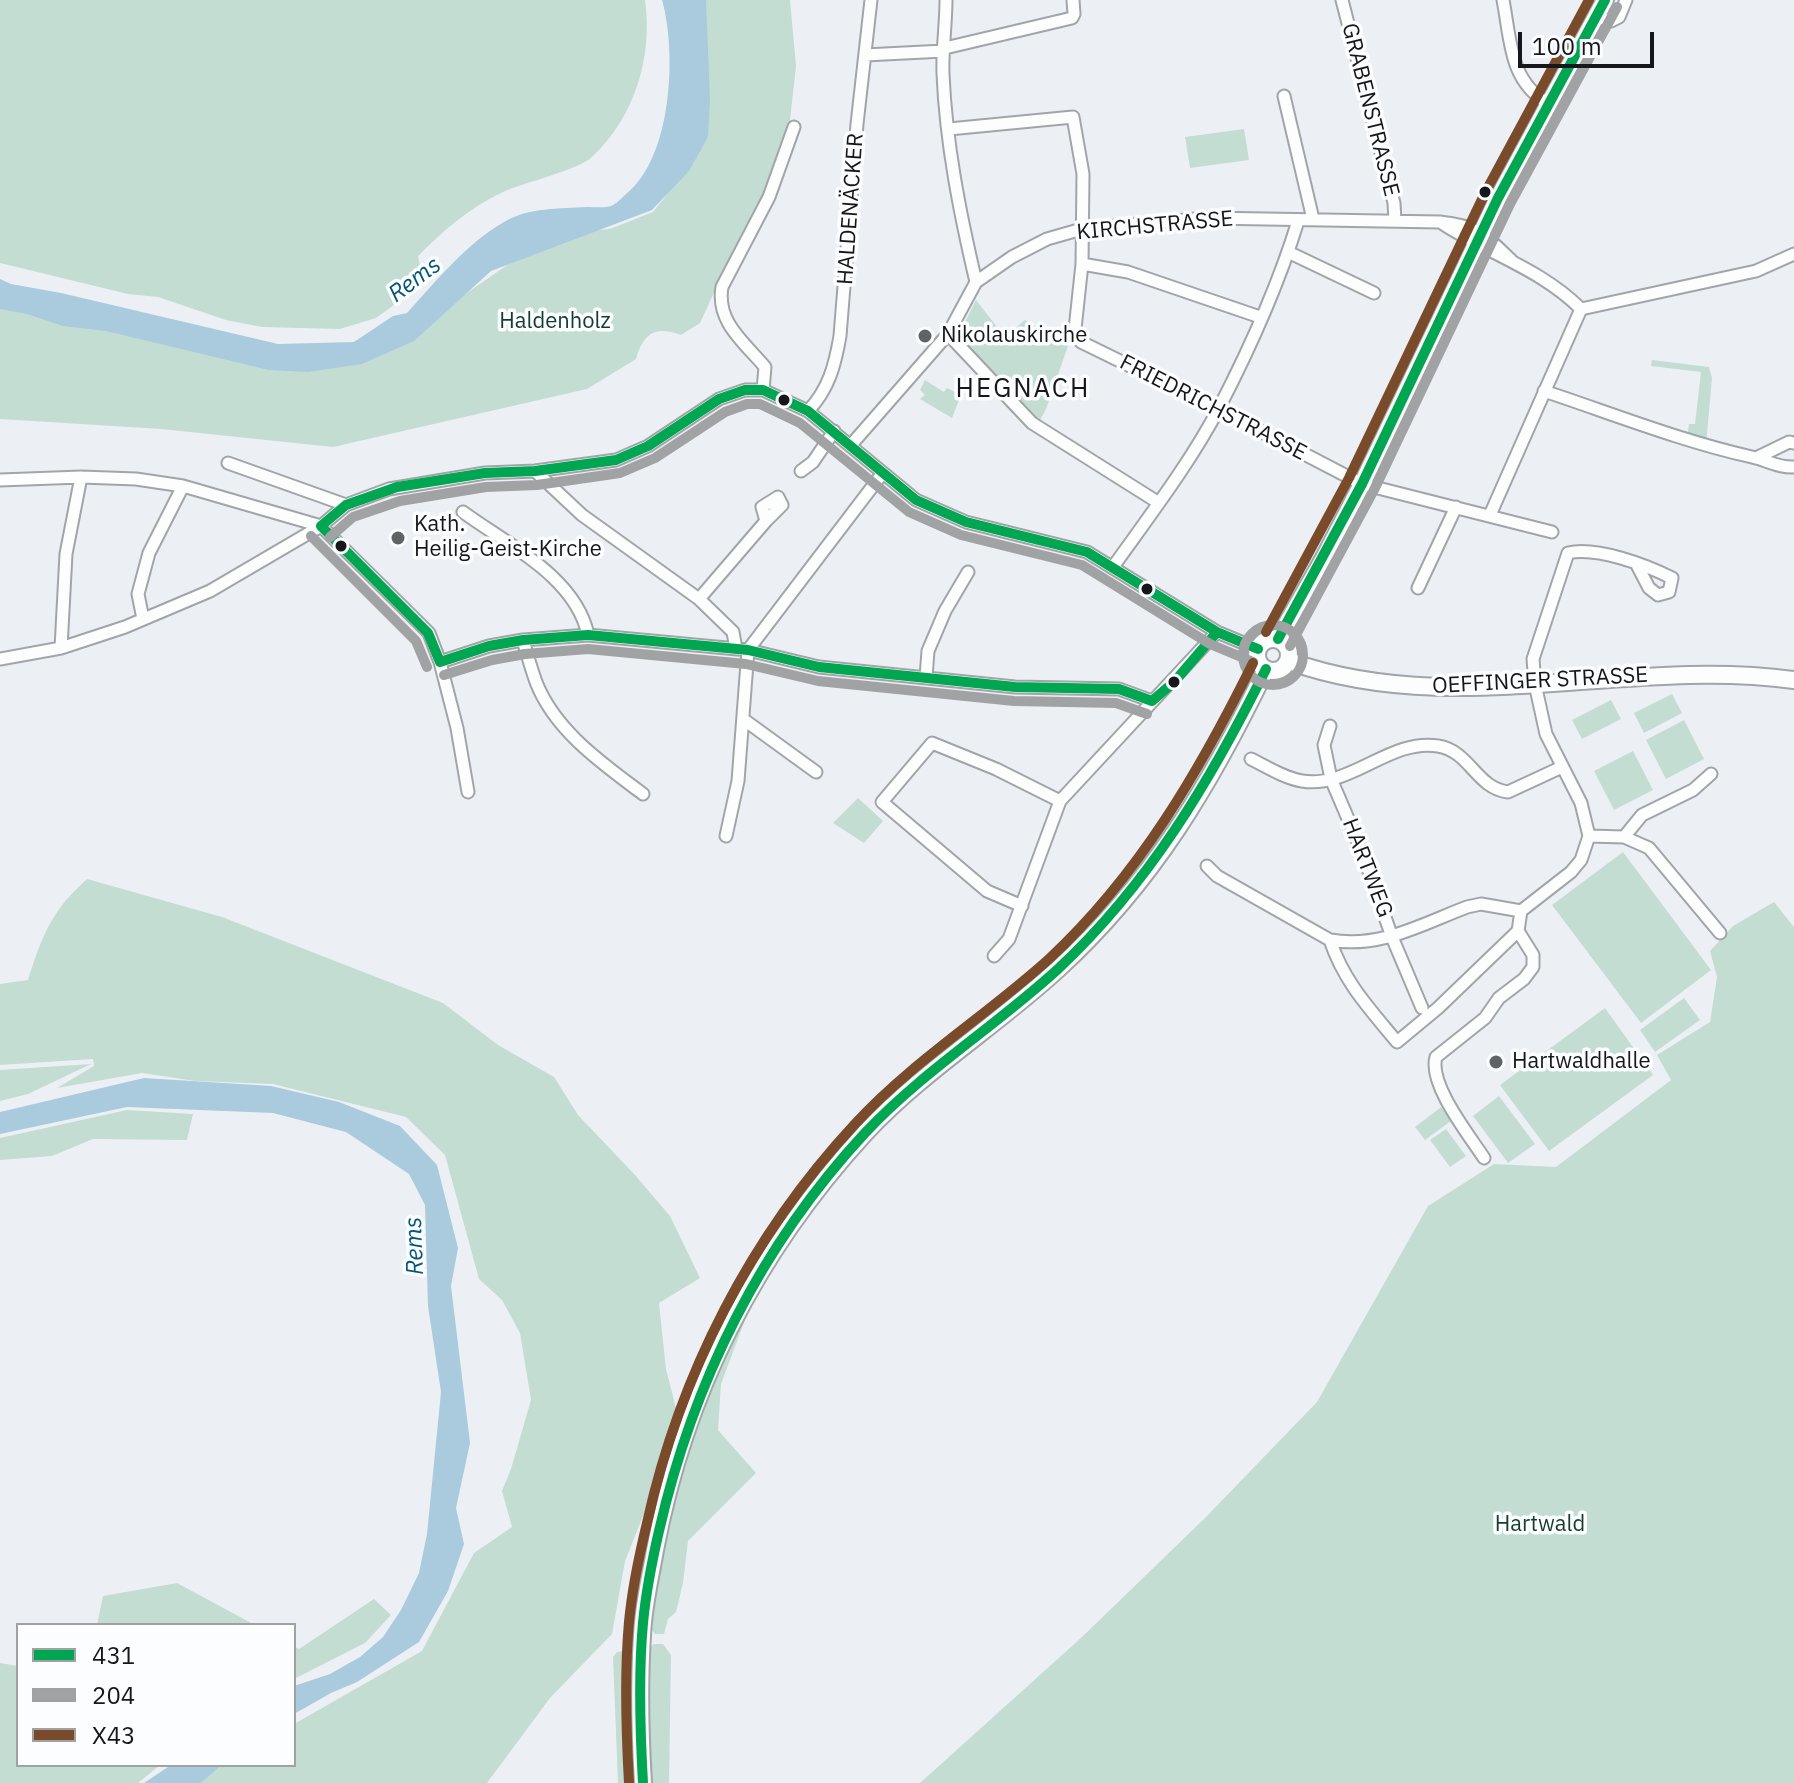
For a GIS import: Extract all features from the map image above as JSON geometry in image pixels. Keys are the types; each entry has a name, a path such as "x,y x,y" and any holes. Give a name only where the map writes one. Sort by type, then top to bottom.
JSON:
{"main road":[{"path":"1278,639 1362,484 1498,198 1605,0"},
{"path":"1278,639 1288,648 1289,661 1279,670 1266,669 1257,659 1258,649 1266,640 1278,639"},
{"name":"OEFFINGER STRASSE","path":"1289,661 1360,679 1433,688 1488,688 1715,673 1794,680"},
{"path":"643,1783 640,1731 642,1636 660,1524 689,1418 743,1298 805,1207 866,1132 918,1082 1058,969 1135,890 1166,849 1212,777 1266,669"}],"street":[{"name":"HALDENÄCKER","path":"808,411 825,389 838,350 871,0"},
{"path":"946,0 944,49 949,129 959,209 976,282"},
{"path":"865,55 944,49 1072,18 1073,0"},
{"name":"GRABENSTRASSE","path":"1342,0 1394,203 1395,221"},
{"path":"1503,0 1520,77 1528,89 1549,104"},
{"path":"1596,17 1611,21 1619,17 1626,0"},
{"path":"1284,96 1313,219"},
{"name":"FRIEDRICHSTRASSE","path":"949,129 1073,117 1083,174 1082,264 1075,329 1081,342 1362,484 1552,532"},
{"path":"763,390 765,367 725,319 720,297 722,287 769,197 794,127"},
{"name":"KIRCHSTRASSE","path":"851,445 948,334 976,282 1047,239 1082,229 1208,218 1440,222 1480,239 1565,293 1581,309"},
{"path":"1113,567 1159,503 1218,409 1288,252 1298,221"},
{"path":"1288,252 1374,293"},
{"path":"1490,515 1581,309 1756,271 1794,254"},
{"path":"1082,264 1128,272 1260,317"},
{"path":"948,334 1032,423 1159,503"},
{"path":"0,659 61,648 210,591 321,526 346,505 397,487 485,473 535,471 616,460 648,446 719,399 745,390 763,390 808,411 916,500 966,522 1087,552 1217,632 1258,649"},
{"path":"1544,391 1722,451 1794,467"},
{"path":"801,471 813,462 834,431"},
{"path":"1756,458 1789,442 1794,443"},
{"path":"228,463 346,505"},
{"path":"535,471 582,515 699,599 733,632 742,649 743,719 738,781 726,836"},
{"path":"742,649 825,553 882,474"},
{"path":"61,648 66,554 81,477"},
{"path":"0,480 81,477 136,479 183,486 321,526 428,633 440,662 457,728 468,792"},
{"path":"143,619 138,594 149,553 183,486"},
{"path":"1418,588 1456,507"},
{"path":"463,512 496,537 520,549 547,571 577,606 585,620 588,635"},
{"path":"699,599 766,521"},
{"path":"1330,940 1339,968 1359,998 1397,1042 1518,931 1521,911 1571,872 1581,860 1589,836 1581,803 1546,734 1533,659 1568,553 1582,549 1594,551 1637,565"},
{"path":"926,677 928,651 945,611 968,572"},
{"path":"994,956 1009,939 1060,801 1152,701 1175,681 1217,632"},
{"path":"440,662 489,646 588,635 742,649 819,667 1015,687 1119,689 1152,701"},
{"path":"523,640 537,684 557,717 590,754 643,794"},
{"path":"743,719 816,772"},
{"name":"HARTWEG","path":"1330,726 1324,745 1331,779 1422,1008"},
{"path":"1022,906 987,891 882,802 932,743 996,769 1060,801"},
{"path":"1251,759 1299,781 1331,779 1411,747 1440,746 1457,753 1486,786 1498,791 1518,790 1562,767"},
{"path":"1624,837 1642,815 1693,790 1711,774"},
{"path":"1589,836 1624,837 1649,848 1720,933"},
{"path":"1207,866 1217,876 1330,940 1364,943 1392,937 1481,904 1521,911"},
{"path":"1484,1158 1443,1094 1434,1063 1436,1057 1485,1018 1499,998 1524,979 1533,967 1533,955 1518,931"}],"green space":[{"path":"0,0 645,0 646,43 638,84 630,105 607,141 585,162 501,193 457,221 418,256 423,279 420,286 376,318 340,329 262,327 226,320 158,297 128,294 0,263"},
{"name":"Haldenholz","path":"700,0 790,0 796,66 789,129 766,196 735,247 700,323 681,335 664,331 651,334 642,343 636,359 587,389 333,447 161,429 0,419 0,307 294,366 455,301 522,255 576,232 610,229 653,212 680,178"},
{"path":"1244,129 1249,160 1190,168 1185,137"},
{"path":"976,300 1005,337 1025,320 1068,346 1039,422 1031,421 957,338"},
{"path":"1652,360 1709,367 1712,378 1706,445 1687,439 1689,424 1695,424 1701,372 1651,366"},
{"path":"925,380 944,392 947,388 961,395 952,418 920,399 925,395 920,390"},
{"path":"1672,694 1682,713 1644,733 1634,713"},
{"path":"1611,700 1621,719 1582,739 1572,720"},
{"path":"1684,720 1704,759 1666,779 1646,740"},
{"path":"1633,751 1653,790 1614,810 1594,771"},
{"path":"858,798 883,821 864,843 833,823"},
{"path":"1623,852 1711,970 1641,1023 1552,905"},
{"path":"87,879 222,917 443,1003 498,1045 554,1077 578,1115 670,1216 700,1278 659,1303 666,1369 677,1412 655,1486 625,1561 612,1634 550,1698 487,1783 201,1783 220,1767 296,1767 296,1723 422,1651 474,1553 512,1527 502,1491 531,1400 520,1333 502,1300 479,1279 445,1155 406,1117 273,1084 195,1081 142,1073 57,1088 94,1066 93,1059 0,1065 0,984 28,980 49,925"},
{"name":"Hartwald","path":"1774,902 1794,927 1794,1783 920,1783 1082,1637 1206,1517 1317,1402 1428,1206 1494,1164 1556,1167 1671,1080 1657,1055 1710,1022 1717,977 1710,951 1733,926"},
{"path":"1684,998 1700,1020 1655,1052 1640,1030"},
{"path":"1605,1008 1653,1075 1549,1151 1500,1085"},
{"path":"91,1064 28,1094 0,1101 0,1070"},
{"path":"1499,1096 1535,1144 1508,1163 1473,1116"},
{"path":"1441,1107 1451,1121 1425,1140 1415,1127"},
{"path":"127,1110 193,1114 187,1140 93,1139 52,1156 0,1160 0,1138"},
{"path":"1446,1129 1466,1156 1450,1167 1430,1140"},
{"path":"740,1305 748,1312 721,1384 718,1430 756,1473 688,1541 676,1612 668,1619 664,1634 655,1634 651,1629 675,1462"},
{"path":"177,1583 251,1623 97,1623 103,1596"},
{"path":"374,1599 391,1615 365,1643 296,1678 296,1647 299,1649"},
{"path":"654,1644 663,1644 671,1655 669,1783 643,1783 641,1654"},
{"path":"627,1650 632,1783 618,1783 613,1657 617,1652"},
{"path":"0,1663 16,1666 16,1767 158,1767 138,1783 0,1783"}],"water":[{"path":"662,0 706,0 710,99 708,137 689,171 652,210 491,271 414,341 362,364 308,372 269,370 106,331 63,326 0,309 0,279 278,344 354,342 393,316 407,313 465,252 504,222 534,211 611,206 641,178 662,131 667,103 669,48"},
{"path":"144,1078 271,1086 339,1102 400,1126 437,1165 458,1248 451,1286 470,1443 456,1508 464,1544 448,1591 419,1642 357,1682 296,1713 296,1685 330,1674 360,1657 383,1637 401,1610 419,1573 427,1534 441,1392 428,1306 425,1205 409,1174 346,1132 273,1113 127,1107 0,1134 0,1112"},
{"path":"168,1767 220,1767 201,1783 144,1783"}],"transit line":[{"name":"X43","path":"1266,632 1349,478 1486,191 1589,0"},
{"name":"431","path":"1278,639 1362,484 1498,198 1605,0"},
{"name":"204","path":"1290,646 1374,490 1510,204 1617,7"},
{"name":"431","path":"321,526 346,505 397,487 485,473 535,471 616,460 648,446 719,399 745,390 763,390 808,411 916,500 966,522 1087,552 1217,632 1258,649"},
{"name":"204","path":"330,537 353,517 400,501 486,487 537,485 620,473 655,458 725,412 747,404 760,404 800,423 909,512 961,535 1082,565 1210,644 1253,662"},
{"name":"431","path":"321,526 428,633 440,662"},
{"name":"204","path":"311,536 416,641 427,667"},
{"name":"204","path":"1273,625 1285,627 1294,634 1301,643 1303,655 1301,667 1294,676 1285,683 1273,685 1261,683 1252,676 1245,667 1243,655 1245,643 1252,634 1261,627 1273,625"},
{"name":"431","path":"1152,701 1175,681 1217,632"},
{"name":"431","path":"440,662 489,646 588,635 748,650 819,667 1015,687 1119,689 1152,701"},
{"name":"204","path":"444,675 492,660 525,654 588,649 746,664 818,681 1014,701 1116,703 1147,714"},
{"name":"X43","path":"629,1783 626,1662 630,1610 639,1560 661,1468 679,1414 724,1310 783,1213 855,1124 925,1059 1049,959 1111,893 1139,857 1188,782 1253,663"},
{"name":"431","path":"643,1783 641,1643 659,1531 673,1476 712,1369 763,1269 828,1176 887,1110 1058,969 1121,902 1176,829 1223,751 1266,669"}],"place":[{"name":"Nikolauskirche","path":"925,336"},
{"name":"Kath. Heilig-Geist-Kirche","path":"398,538"},
{"name":"Hartwaldhalle","path":"1496,1062"}],"district":[{"name":"HEGNACH","path":"1023,389"}],"water label":[{"name":"Rems","path":"415,280"},
{"name":"Rems","path":"415,1246"}]}
